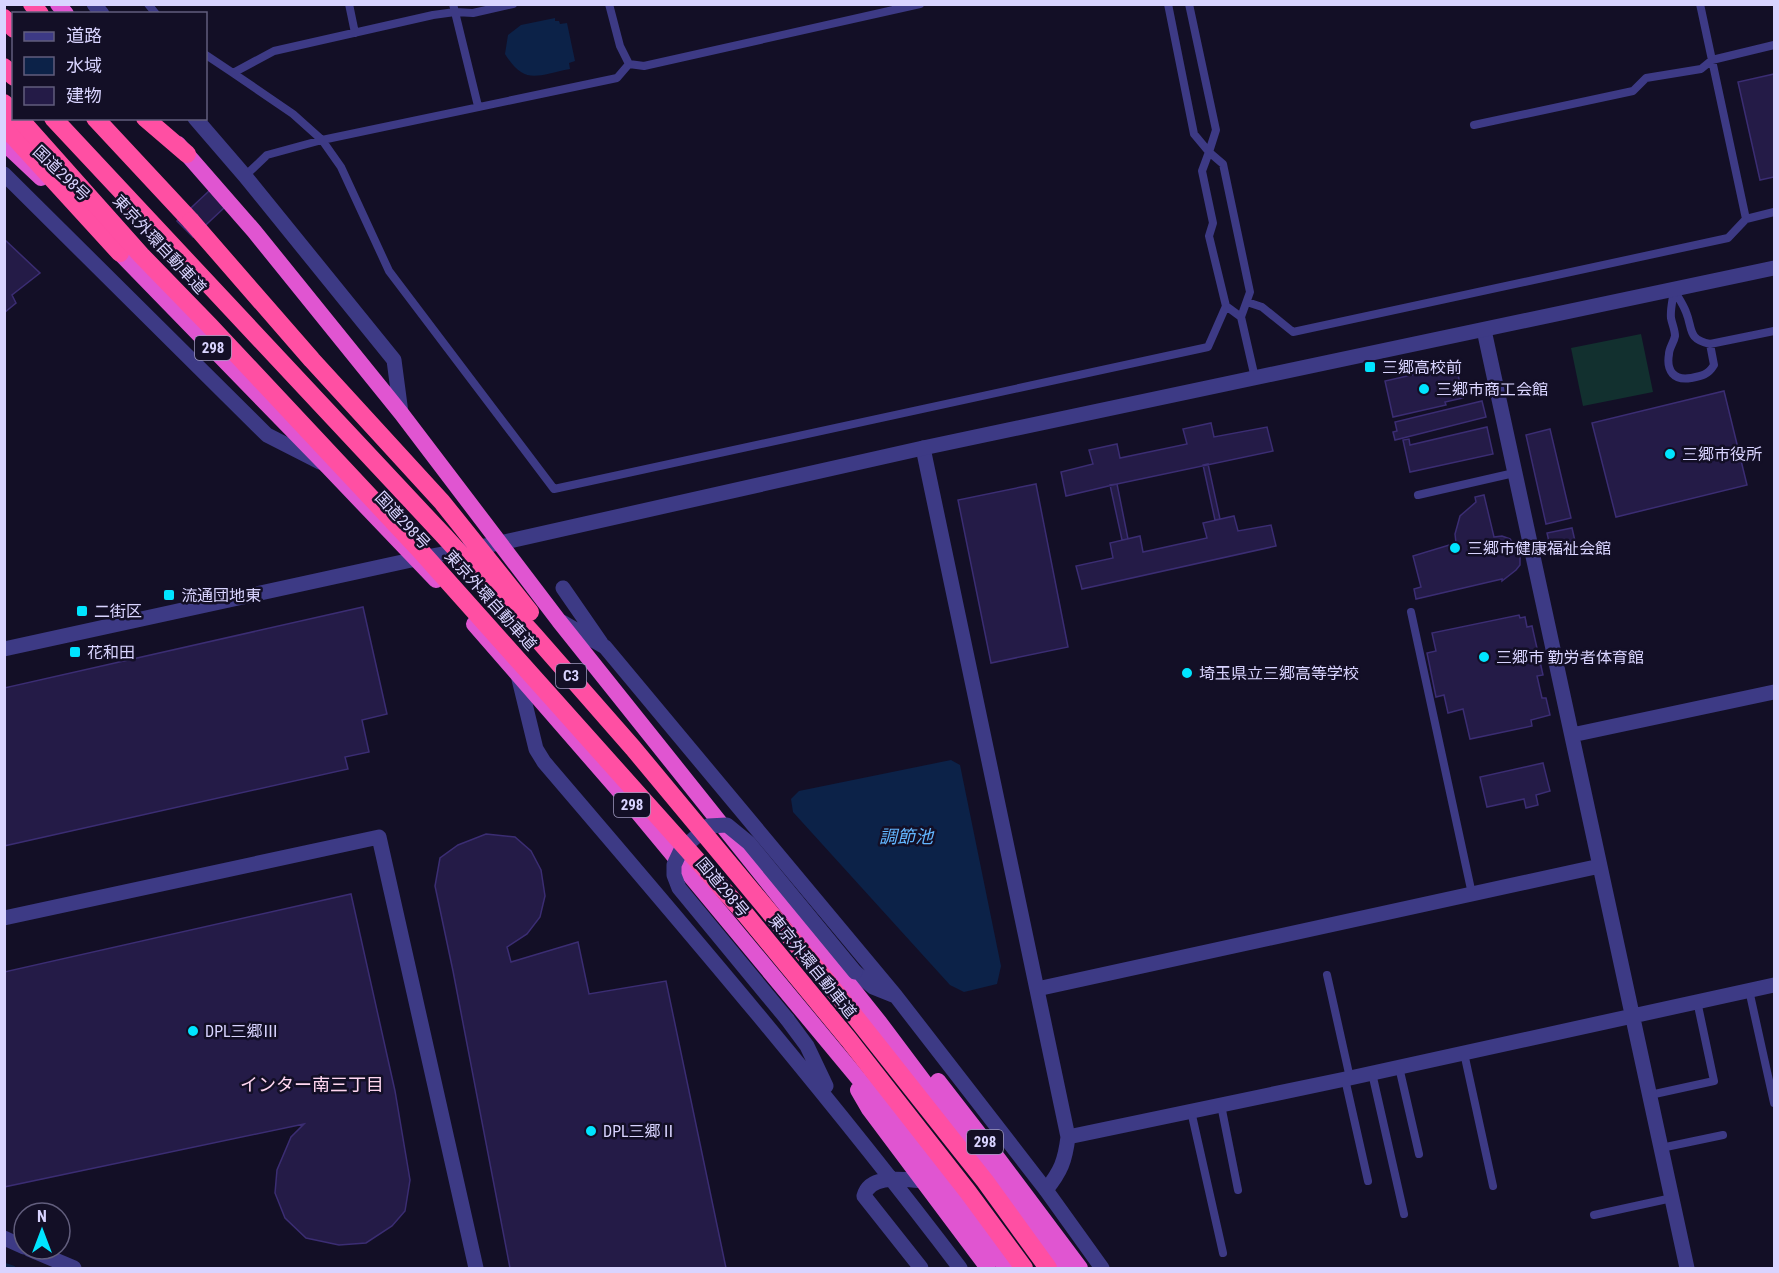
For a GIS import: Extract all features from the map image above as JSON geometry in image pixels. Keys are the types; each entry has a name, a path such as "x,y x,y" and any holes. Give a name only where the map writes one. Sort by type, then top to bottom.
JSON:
{"highway":[{"name":"東京外環自動車道","path":"20,120 141,255 418,548 746,915 863,1058 968,1192 1024,1269"},
{"name":"東京外環自動車道","path":"55,120 446,537 633,747 833,989 985,1181 1064,1268"},
{"path":"97,120 191,221 312,360 442,502 512,592 584,676 633,747"},
{"path":"147,120 187,154"},
{"name":"298","path":"158,120 254,231 401,413 559,621 880,1023 932,1074 993,1152 1064,1268"},
{"path":"4,126 120,253"},
{"name":"国道298号","path":"4,143 120,253 440,584 634,808 841,1057 908,1139 1007,1269"},
{"name":"国道298号","path":"841,1057 869,1109 988,1269"}],"street":[{"path":"197,120 394,360 401,413"},
{"path":"4,174 267,435 328,467"},
{"path":"4,649 416,559 500,543 923,448 1774,267"},
{"path":"1484,330 1687,1269"},
{"path":"923,448 1068,1137 1065,1159 1056,1178 1046,1190"},
{"path":"563,588 605,648 895,995 1046,1190 1102,1269"},
{"path":"559,621 605,648"},
{"path":"518,675 536,749 544,762 836,1108 960,1269"},
{"path":"1572,735 1774,692"},
{"path":"836,1108 807,1046 679,888 674,875 681,850 708,826 727,825 749,843 855,972 873,987 895,995"},
{"path":"4,918 379,837 476,1269"},
{"path":"1037,989 1600,866"},
{"path":"1068,1137 1774,985"},
{"path":"921,1269 864,1197 866,1190 876,1182 924,1181"},
{"path":"56,1261 74,1269"}],"lane":[{"path":"349,4 355,33"},
{"path":"233,73 274,51 433,15 454,8 473,13 513,4"},
{"path":"609,4 620,46 629,64"},
{"path":"629,64 644,66 920,4"},
{"path":"1168,4 1194,134 1223,164 1250,292 1241,317 1255,378"},
{"path":"207,56 292,114 322,140 341,167 389,271 554,489 1208,347 1226,306 1209,236 1213,223 1202,171 1216,130 1189,4"},
{"path":"1700,4 1746,219"},
{"path":"454,8 478,106"},
{"path":"1474,125 1633,91 1646,78 1701,69 1712,60 1774,45"},
{"path":"245,176 267,156 322,140 617,78 629,64"},
{"path":"1246,302 1262,306 1293,332 1728,238 1746,219 1774,212"},
{"path":"1674,290 1686,312 1691,334 1702,342 1710,344 1774,331"},
{"path":"1674,290 1671,316 1675,336 1668,360 1676,378 1704,376 1710,371 1714,365 1710,344"},
{"path":"1226,306 1241,317"},
{"path":"1418,495 1514,473"},
{"path":"1411,612 1472,894"},
{"path":"1327,975 1368,1181"},
{"path":"1749,990 1774,1103"},
{"path":"1650,1095 1714,1081 1697,1001"},
{"path":"1464,1053 1492,1186"},
{"path":"1399,1067 1419,1154"},
{"path":"1372,1073 1404,1214"},
{"path":"1221,1105 1238,1190"},
{"path":"1191,1111 1223,1253"},
{"path":"1661,1148 1723,1135"},
{"path":"1594,1215 1672,1198"}],"green space":[{"path":"1641,334 1653,392 1583,406 1571,348"}],"water":[{"path":"555,18 555,21 559,21 560,24 567,23 575,61 569,63 570,69 533,76 519,71 505,54 508,35 521,25"},
{"name":"調節池","path":"951,760 960,765 1001,966 997,984 964,992 950,985 793,812 791,799 799,791"}],"building":[{"path":"1774,74 1774,177 1760,180 1738,82"},
{"path":"210,190 225,207 193,237 177,221"},
{"path":"4,239 40,273 12,295 16,303 4,313"},
{"name":"三郷市商工会館","path":"1456,365 1463,398 1445,402 1446,405 1393,417 1385,381"},
{"name":"三郷市役所","path":"1724,391 1747,485 1616,517 1592,423"},
{"path":"1482,401 1486,417 1395,440 1393,432 1397,431 1395,422"},
{"path":"1211,423 1214,437 1267,427 1273,451 1066,496 1061,472 1093,464 1089,450 1117,444 1120,458 1187,444 1183,429"},
{"path":"1487,427 1493,454 1410,472 1403,440 1409,439 1410,445"},
{"path":"1550,429 1571,518 1546,524 1526,435"},
{"path":"1208,464 1220,519 1215,520 1203,465"},
{"path":"1036,484 1068,647 991,663 958,500"},
{"path":"1117,484 1128,539 1122,540 1110,485"},
{"path":"1484,495 1494,537 1502,536 1510,539 1516,547 1520,565 1502,581 1502,579 1416,599 1414,589 1421,587 1413,556 1456,543 1455,534 1460,516 1476,502 1475,497"},
{"path":"1234,516 1238,531 1271,525 1276,546 1082,589 1076,566 1113,558 1110,543 1140,536 1143,552 1207,538 1203,523"},
{"path":"1572,528 1575,541 1550,546 1547,533"},
{"path":"363,607 387,714 362,720 369,752 345,757 348,769 4,846 4,688"},
{"path":"1519,615 1520,618 1525,617 1527,627 1532,626 1543,675 1537,676 1542,698 1546,698 1550,715 1531,720 1532,726 1470,739 1463,709 1448,713 1444,695 1436,697 1427,653 1436,651 1432,633"},
{"path":"1543,763 1550,791 1536,795 1538,805 1526,808 1524,799 1487,807 1480,777"},
{"name":"DPL三郷Ⅱ","path":"486,834 515,837 531,851 541,870 545,896 540,917 527,934 507,947 511,962 578,942 589,994 666,981 726,1268 510,1268 435,886 440,858 458,845"},
{"name":"DPL三郷Ⅲ","path":"351,894 395,1091 410,1180 405,1211 392,1226 366,1243 339,1245 306,1238 285,1218 275,1193 277,1170 291,1137 304,1124 4,1187 4,972"}],"waterway":[{"path":"4,1265 13,1268"}],"place":[{"name":"三郷高校前","path":"1370,367"},
{"name":"三郷市商工会館","path":"1424,389"},
{"name":"三郷市役所","path":"1670,454"},
{"name":"三郷市健康福祉会館","path":"1455,548"},
{"name":"流通団地東","path":"169,595"},
{"name":"二街区","path":"82,611"},
{"name":"花和田","path":"75,652"},
{"name":"三郷市 勤労者体育館","path":"1484,657"},
{"name":"埼玉県立三郷高等学校","path":"1187,673"},
{"name":"DPL三郷Ⅲ","path":"193,1031"},
{"name":"DPL三郷Ⅱ","path":"591,1131"}],"district":[{"name":"インター南三丁目","path":"312,1085"}]}
